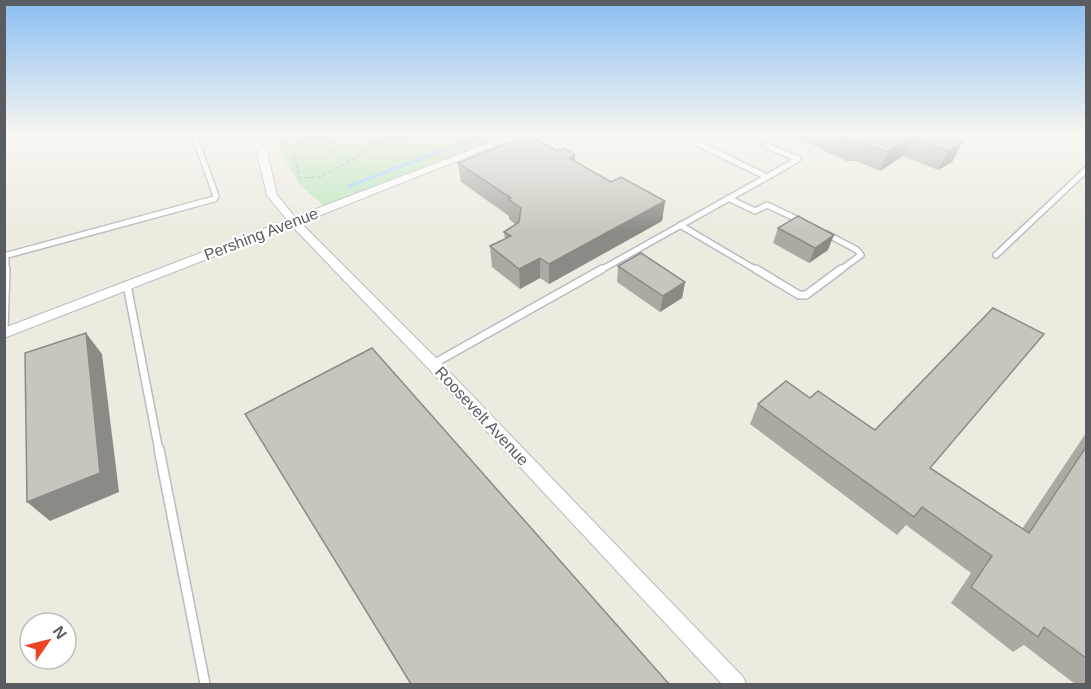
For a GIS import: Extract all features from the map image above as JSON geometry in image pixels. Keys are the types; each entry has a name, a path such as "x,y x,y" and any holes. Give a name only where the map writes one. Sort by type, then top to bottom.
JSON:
{"street":[{"name":"Roosevelt Avenue","path":"266,167 272,195 292,220 433,364 736,684"},
{"name":"Pershing Avenue","path":"4,331 433,167"}],"lane":[{"path":"4,331 5,256 214,199 216,196 206,167"},
{"path":"747,167 767,177"},
{"path":"433,364 784,167"},
{"path":"996,255 1086,170"},
{"path":"728,198 755,211 767,205 776,207 806,223"},
{"path":"680,225 799,294 806,295 861,255 858,250 817,229"},
{"path":"127,285 205,684"}],"path":[{"path":"298,167 297,175 305,179 331,174 341,167"}],"green space":[{"path":"290,167 435,167 328,209 300,185"}],"building":[{"path":"464,167 585,167 611,182 621,177 665,201 549,264 540,258 519,269 490,246 511,236 504,232 519,222 521,208 508,199 511,198"},
{"path":"798,216 834,235 815,248 778,228"},
{"path":"641,253 685,282 663,296 618,266"},
{"path":"993,308 1044,334 930,468 1029,533 1086,447 1086,658 1044,627 1038,637 971,587 992,556 922,507 914,517 758,404 786,381 810,398 818,391 875,430"},
{"path":"86,333 100,473 27,502 25,353"},
{"path":"372,348 669,684 411,684 245,414"}],"waterway":[{"path":"349,186 399,167"}]}
